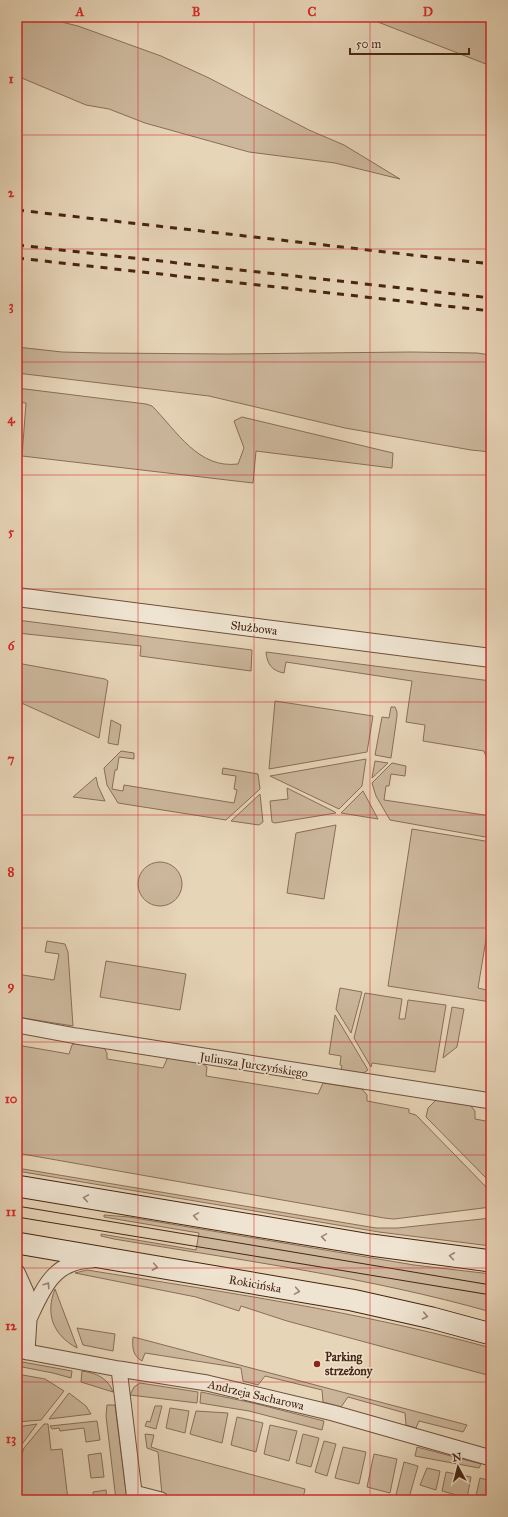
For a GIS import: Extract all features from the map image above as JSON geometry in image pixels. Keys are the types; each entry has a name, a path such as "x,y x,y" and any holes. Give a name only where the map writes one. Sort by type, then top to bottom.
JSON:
{"main road":[{"path":"17,1186 371,1245 491,1261"},
{"name":"Rokicińska","path":"17,1243 352,1300 432,1318 491,1334"}],"street":[{"name":"Służbowa","path":"17,597 491,658"},
{"name":"Juliusza Jurczyńskiego","path":"17,1025 92,1039 491,1101"},
{"path":"22,1351 29,1319 45,1286 56,1272 69,1264 83,1260 117,1260"},
{"path":"17,1272 26,1292 29,1319"},
{"name":"Andrzeja Sacharowa","path":"22,1351 206,1383 333,1413 491,1458"},
{"path":"119,1369 135,1497 161,1500"}],"shaded area":[{"path":"17,17 41,17 78,26 161,56 209,78 309,130 344,145 400,179 335,163 249,152 145,123 109,109 86,105 17,76"},
{"path":"365,17 491,17 491,66"},
{"path":"17,347 62,352 101,353 227,354 411,352 477,353 491,355 491,452 471,450 345,428 209,396 17,373"},
{"path":"17,388 152,406 189,446 211,461 224,464 238,464 244,448 234,421 242,417 393,453 392,468 256,451 253,483 22,456 26,403 17,402"},
{"path":"17,620 252,650 251,671 140,656 141,646 17,633"},
{"path":"266,652 491,681 491,762 488,762 484,751 423,741 425,725 406,722 412,681 286,662 284,673 273,669 269,663"},
{"path":"17,663 105,679 108,681 99,738 17,701"},
{"path":"275,701 373,716 367,752 269,769"},
{"path":"391,707 395,707 397,716 391,758 375,755 382,717 389,718"},
{"path":"111,720 121,725 118,745 108,743"},
{"path":"121,751 134,753 134,759 119,757 112,789 123,791 124,785 234,803 237,790 234,789 236,776 222,774 223,768 258,774 260,789 226,820 118,803 107,785 104,768"},
{"path":"366,759 362,786 339,809 270,776"},
{"path":"375,761 388,763 372,778"},
{"path":"392,763 406,766 405,776 391,774 389,786 386,786 384,800 491,816 491,838 390,820 376,796 372,783"},
{"path":"96,777 98,786 105,801 73,797"},
{"path":"287,788 336,813 275,823 272,822 270,801 288,799"},
{"path":"363,791 378,819 341,813"},
{"path":"260,794 263,822 259,825 231,821"},
{"path":"336,825 324,899 287,893 296,833"},
{"path":"412,829 491,842 491,909 478,988 491,991 491,1002 388,986"},
{"path":"160,862 172,866 178,872 182,884 178,896 172,902 160,906 148,902 142,896 138,884 142,872 148,866"},
{"path":"47,941 65,944 68,952 73,1026 17,1017 17,974 54,980 59,954 45,952"},
{"path":"106,961 186,974 180,1010 100,997"},
{"path":"340,988 362,992 351,1033 336,1009"},
{"path":"365,993 402,999 399,1019 405,1019 408,1000 446,1005 435,1072 372,1063 371,1067 354,1038"},
{"path":"452,1007 464,1009 457,1047 443,1058"},
{"path":"335,1015 368,1070 362,1074 341,1070 341,1056 329,1054"},
{"path":"76,1043 103,1046 107,1053 107,1059 163,1068 167,1059 170,1058 201,1062 207,1067 206,1076 318,1094 323,1083 362,1089 367,1095 367,1101 409,1109 409,1113 416,1115 491,1192 491,1207 394,1219 384,1218 17,1153 17,1045 69,1054 72,1045"},
{"path":"436,1100 470,1105 475,1111 475,1119 491,1122 491,1183 426,1117 428,1108"},
{"path":"17,1168 376,1228 398,1228 491,1218 491,1246 379,1232 17,1171"},
{"path":"104,1215 129,1217 414,1265 491,1274 491,1312 351,1279 101,1236 101,1234 196,1250 199,1233 104,1217"},
{"path":"87,1270 290,1303 391,1323 491,1348 491,1376 287,1321 241,1306 239,1311 196,1297 75,1273"},
{"path":"55,1289 77,1348 62,1337 53,1323 51,1307"},
{"path":"77,1328 115,1334 113,1351 83,1345"},
{"path":"133,1337 467,1425 463,1432 419,1421 416,1428 406,1425 405,1413 348,1397 341,1407 323,1402 322,1390 265,1376 258,1385 243,1381 241,1368 145,1353 142,1361 135,1354"},
{"path":"17,1361 72,1371 71,1378 17,1366"},
{"path":"82,1371 101,1377 108,1383 113,1392 81,1382"},
{"path":"17,1374 45,1379 64,1391 41,1420 17,1422"},
{"path":"140,1383 198,1392 197,1403 130,1395 134,1387"},
{"path":"201,1392 253,1403 324,1421 322,1430 249,1411 200,1403"},
{"path":"69,1393 86,1406 91,1414 49,1419"},
{"path":"107,1405 115,1405 127,1500 116,1500 106,1416"},
{"path":"155,1406 162,1406 156,1429 145,1426 147,1421 150,1422"},
{"path":"170,1408 189,1411 185,1433 166,1428"},
{"path":"196,1411 228,1413 222,1443 190,1434"},
{"path":"237,1417 263,1423 256,1452 231,1445"},
{"path":"97,1421 100,1440 86,1442 84,1428 60,1431 59,1428 52,1429 50,1426"},
{"path":"37,1424 20,1447 17,1454 17,1427"},
{"path":"44,1424 48,1424 51,1450 62,1449 68,1500 17,1500 17,1467 24,1448"},
{"path":"270,1425 297,1431 289,1461 264,1454"},
{"path":"145,1434 154,1435 151,1447 305,1489 304,1494 298,1500 178,1500 162,1495 158,1452 147,1448"},
{"path":"303,1434 319,1438 311,1467 296,1463"},
{"path":"324,1441 336,1444 327,1476 315,1472"},
{"path":"343,1447 366,1452 359,1484 335,1478"},
{"path":"417,1447 481,1464 479,1468 415,1456"},
{"path":"101,1453 104,1477 91,1478 88,1455"},
{"path":"374,1454 397,1459 390,1493 367,1487"},
{"path":"404,1462 418,1466 409,1498 396,1495"},
{"path":"427,1468 440,1471 436,1490 420,1485"},
{"path":"446,1472 471,1477 467,1498 442,1491"},
{"path":"480,1478 491,1481 491,1500 475,1500"},
{"path":"106,1490 107,1500 94,1500 93,1492"}],"tram line":[{"path":"17,1206 491,1285"},
{"path":"17,1217 491,1295"}],"railway":[{"path":"17,210 491,264"},
{"path":"17,245 491,298"},
{"path":"17,258 491,311"}],"place":[{"name":"Parking strzeżony","path":"317,1364"}]}
